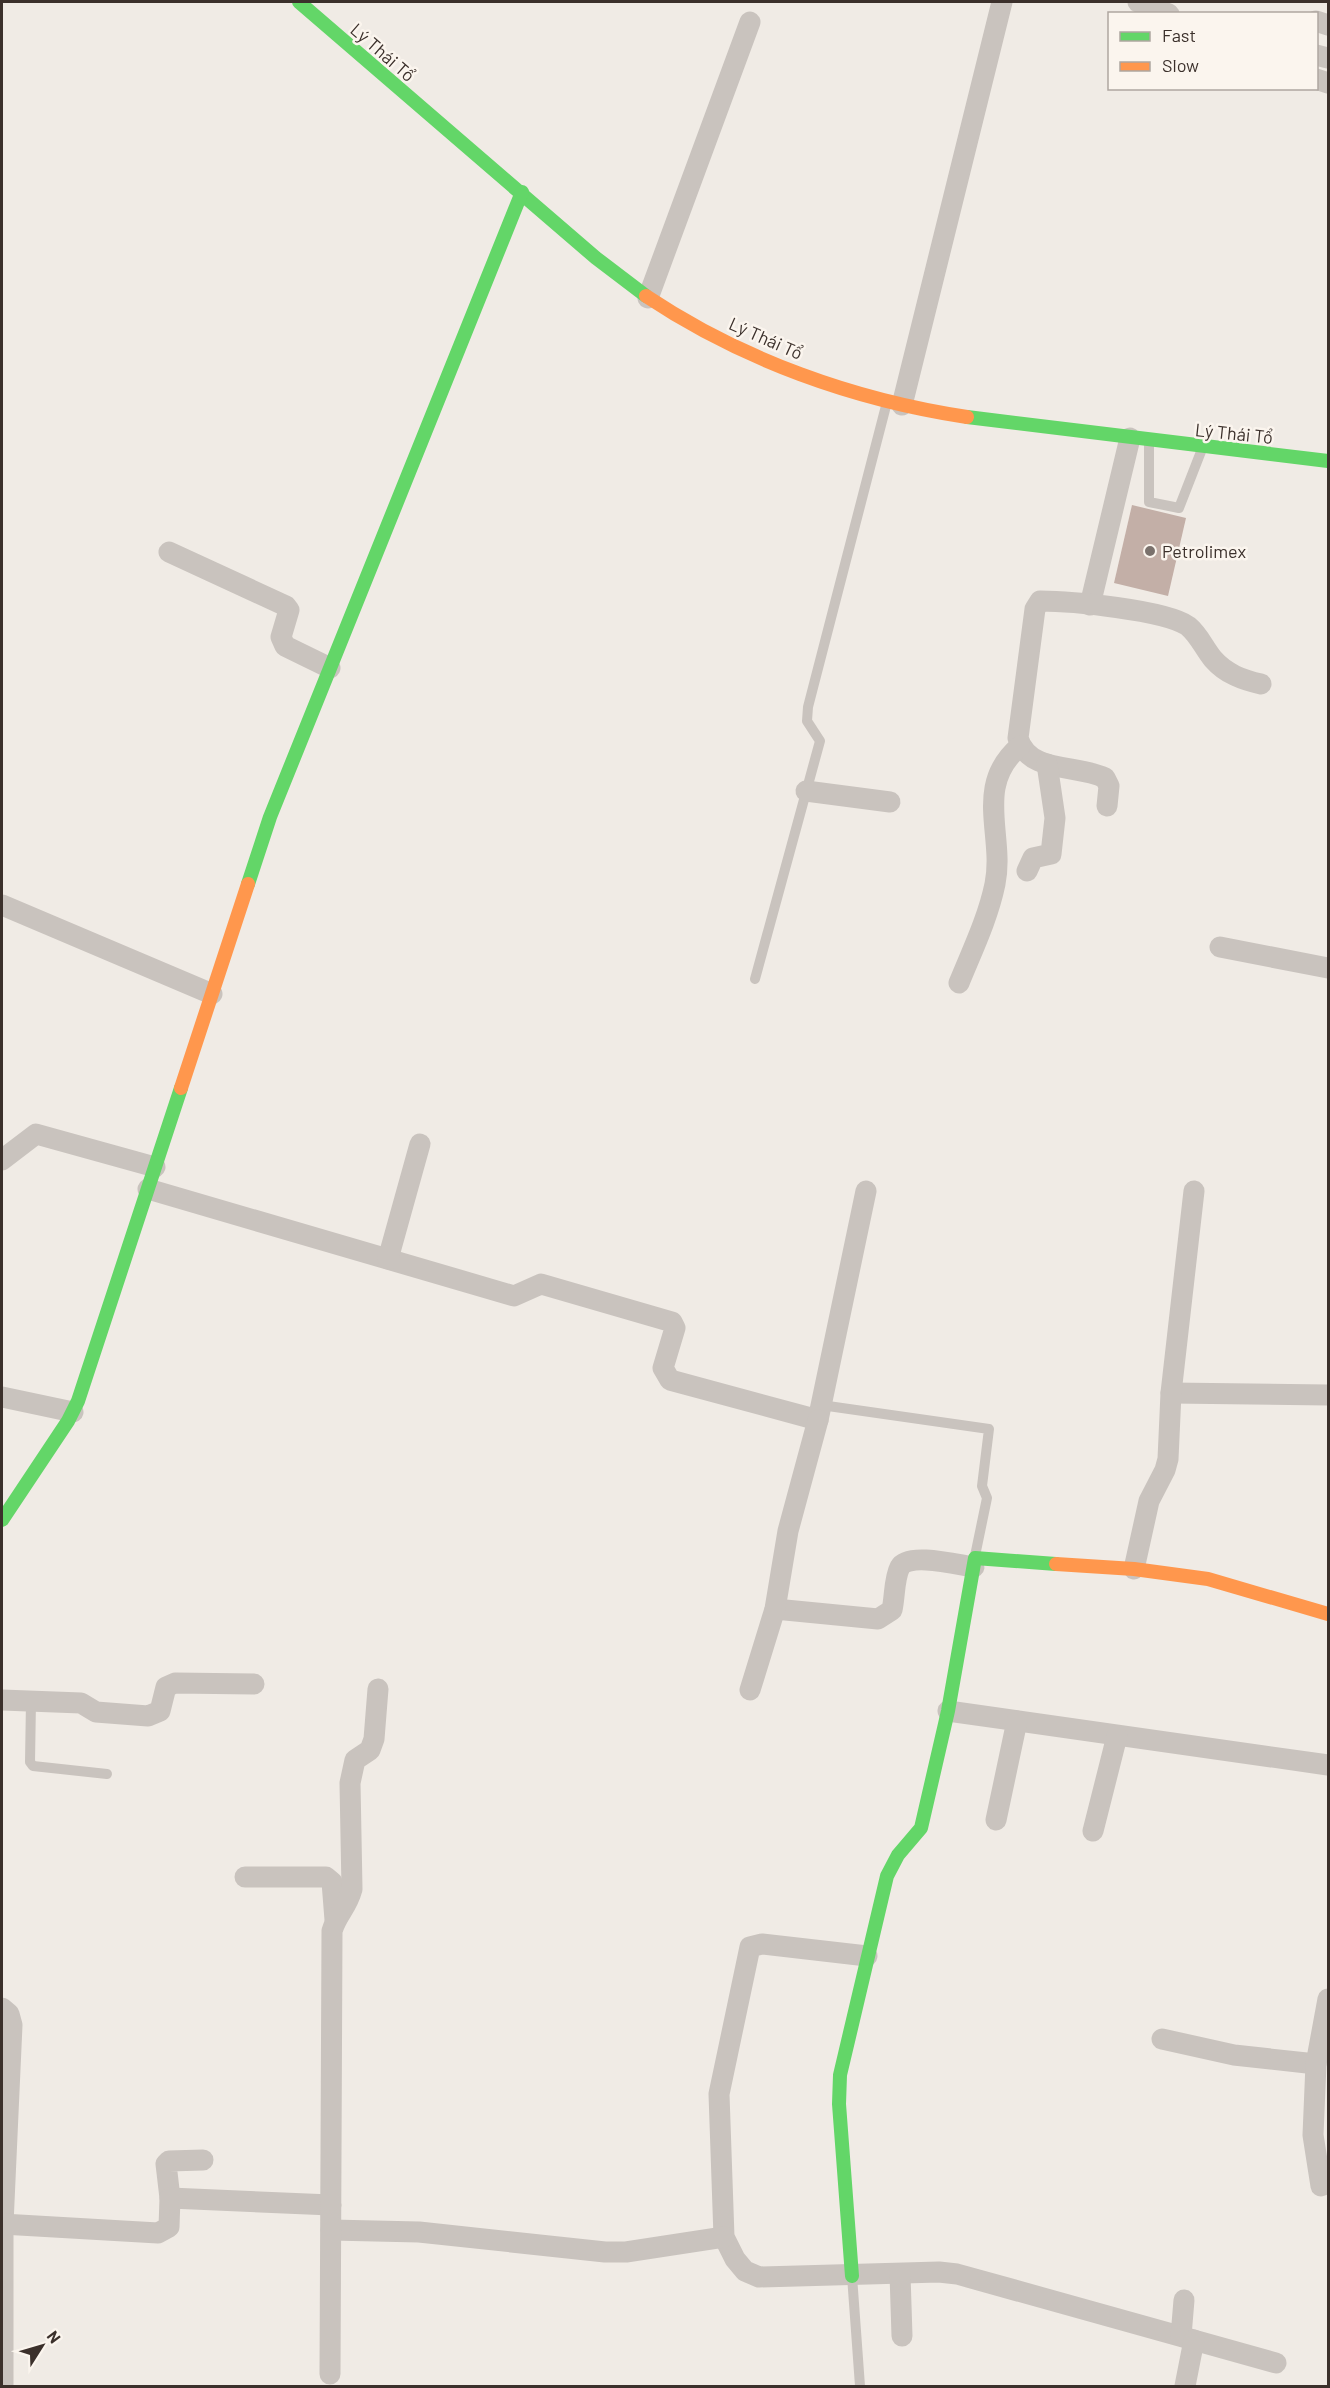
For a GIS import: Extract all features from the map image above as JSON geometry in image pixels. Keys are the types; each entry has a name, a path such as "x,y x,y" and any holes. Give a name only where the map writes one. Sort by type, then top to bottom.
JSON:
{"street":[{"name":"Lý Thái Tổ","path":"299,2 400,92 449,128 594,258 648,298 687,321 787,368 895,403 1202,448 1329,461"},
{"path":"895,403 1002,2"},
{"path":"1138,2 1164,12"},
{"path":"648,298 750,22"},
{"path":"2,1520 73,1412 270,817 522,192"},
{"path":"1090,605 1140,439"},
{"path":"169,552 286,606 289,610 281,637 285,646 330,668"},
{"path":"1107,806 1108,786 1105,778 1047,764 1029,757 1020,746 1018,738 1036,605 1040,601 1090,605 1174,618 1195,632 1213,659 1228,672 1261,684"},
{"path":"958,983 986,916 995,882 992,795 1010,755 1020,746"},
{"path":"1027,871 1033,858 1051,854 1055,818 1047,764"},
{"path":"806,790 890,802"},
{"path":"2,905 212,994"},
{"path":"1220,947 1329,968"},
{"path":"2,1160 36,1134 155,1167"},
{"path":"388,1259 420,1144"},
{"path":"148,1189 514,1296 541,1284 672,1322 675,1328 663,1368 670,1380 819,1412"},
{"path":"750,1690 775,1609 788,1531 819,1412 866,1191"},
{"path":"1134,1569 1147,1508 1168,1459 1171,1393 1194,1191"},
{"path":"1171,1393 1329,1395"},
{"path":"2,1397 73,1412"},
{"path":"775,1609 878,1619 892,1610 900,1567 918,1559 1134,1569 1208,1579 1329,1614"},
{"path":"852,2276 840,2085 867,1956 887,1876 898,1855 921,1828 948,1711 974,1562"},
{"path":"2,1700 81,1703 96,1712 148,1716 160,1711 166,1687 175,1683 254,1684"},
{"path":"335,1920 348,1906 352,1889 350,1783 355,1760 370,1750 374,1739 378,1689"},
{"path":"948,1711 1329,1765"},
{"path":"996,1820 1017,1721"},
{"path":"1093,1831 1117,1736"},
{"path":"245,1877 326,1877 332,1882 335,1920 332,1931 330,2374"},
{"path":"867,1956 762,1944 750,1947 719,2094 724,2237 735,2259 745,2271 759,2277 957,2274 1276,2363"},
{"path":"1321,2186 1312,2135 1316,2064 1329,1999"},
{"path":"2,2008 9,2014 12,2025 2,2224 3,2386"},
{"path":"1162,2039 1234,2055 1316,2064"},
{"path":"2,2224 158,2233 169,2227 170,2198 166,2164 168,2161 203,2160"},
{"path":"170,2198 331,2205"},
{"path":"331,2230 419,2232 605,2252 626,2252 724,2237"},
{"path":"900,2274 902,2336"},
{"path":"1184,2300 1187,2338 1185,2386"}],"lane":[{"path":"754,979 820,741 807,721 808,707 895,403"},
{"path":"1140,439 1149,502 1179,508 1202,448"},
{"path":"819,1412 989,1429 981,1486 986,1499 974,1562"},
{"path":"31,1701 30,1762 33,1766 106,1774"},
{"path":"852,2276 860,2386"}],"building":[{"name":"Petrolimex","path":"1132,505 1186,518 1168,596 1114,583"}],"traffic: fast":[{"path":"299,2 596,258 646,296"},
{"path":"248,884 270,817 522,192"},
{"path":"967,417 1328,461"},
{"path":"2,1520 68,1421 78,1401 181,1088"},
{"path":"852,2276 839,2104 840,2075 887,1876 898,1855 921,1828 948,1711 975,1558 1056,1564"}],"traffic: slow":[{"path":"646,296 721,340 800,374 883,400 967,417"},
{"path":"181,1088 248,884"},
{"path":"1056,1564 1134,1569 1208,1579 1328,1614"}],"place":[{"name":"Petrolimex","path":"1150,551"}]}
